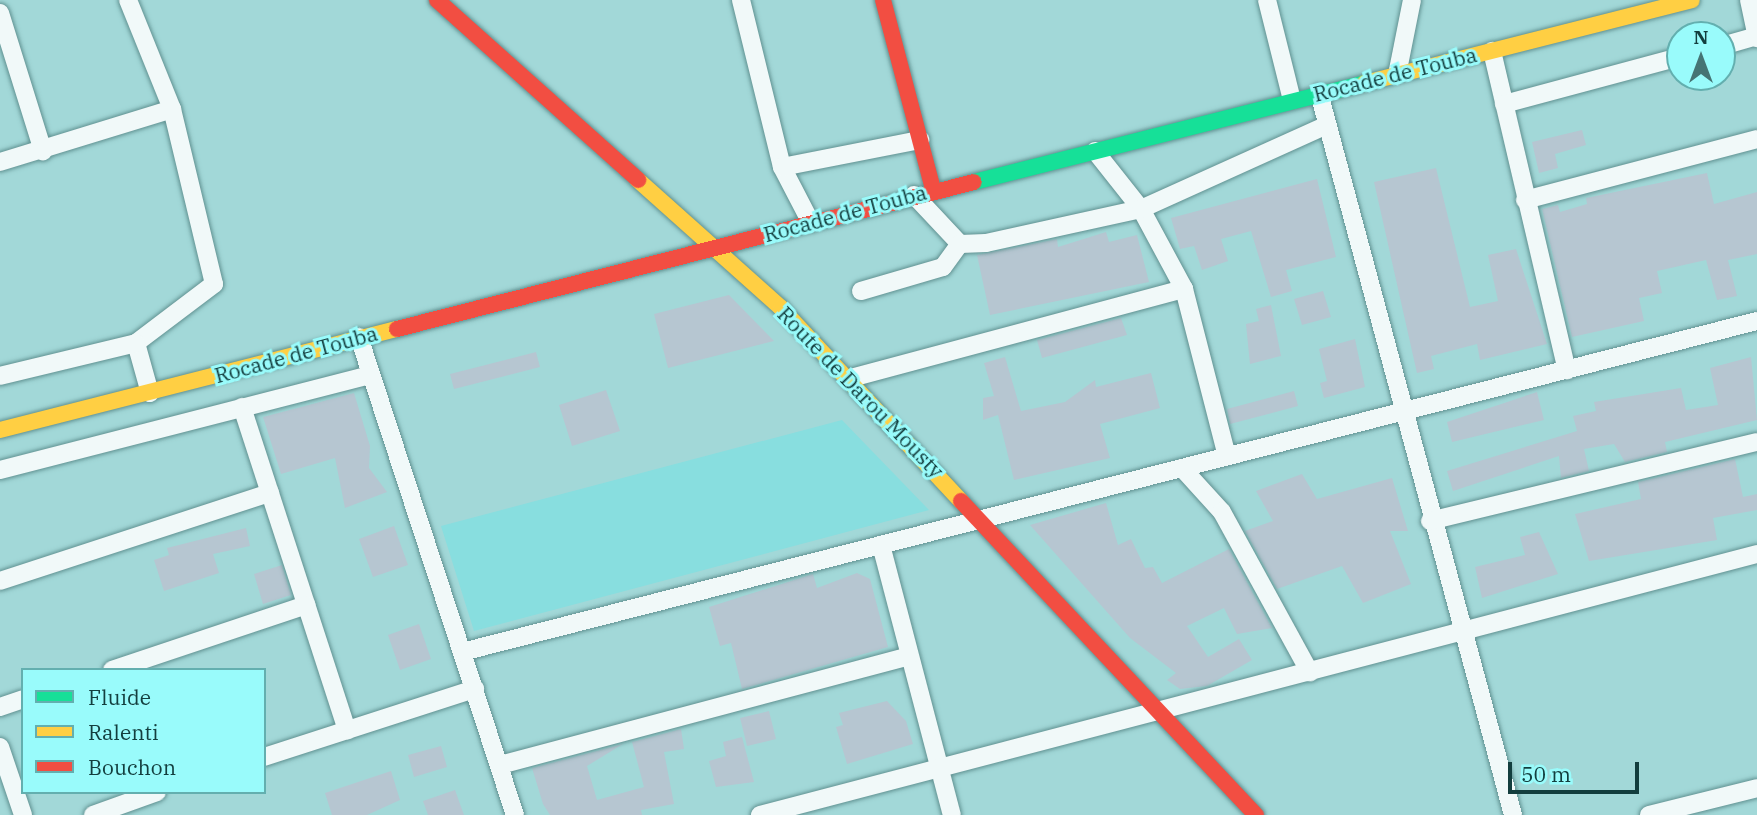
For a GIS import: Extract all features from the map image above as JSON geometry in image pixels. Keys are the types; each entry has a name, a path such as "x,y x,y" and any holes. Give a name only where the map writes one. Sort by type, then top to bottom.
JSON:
{"main road":[{"name":"Route de Darou Mousty","path":"437,0 715,246 851,378 1256,815"},
{"name":"Rocade de Touba","path":"0,430 933,190 1096,151 1398,70 1492,51 1692,0"},
{"path":"884,2 933,190"}],"street":[{"path":"0,376 136,343 214,284 172,109 128,0"},
{"path":"741,0 782,167 811,223"},
{"path":"884,2 904,0"},
{"path":"1267,0 1292,100"},
{"path":"1398,70 1412,0"},
{"path":"1736,42 1757,37 1749,0"},
{"path":"0,13 3,34 43,151"},
{"path":"1492,51 1567,370"},
{"path":"1504,104 1666,61"},
{"path":"1319,93 1325,126 1406,411 1430,522 1464,634 1513,815"},
{"path":"0,162 43,151 172,109"},
{"path":"861,291 943,267 960,244 1140,209 1325,126"},
{"path":"1525,200 1757,139"},
{"path":"782,167 920,140"},
{"path":"1096,151 1140,209 1184,289 1227,456"},
{"path":"914,195 960,244"},
{"path":"851,378 1184,289"},
{"path":"462,652 1757,321"},
{"path":"359,337 369,375 500,765 513,815"},
{"path":"136,343 150,393"},
{"path":"0,470 369,375"},
{"path":"242,407 347,730"},
{"path":"1430,522 1757,442"},
{"path":"1182,468 1223,512 1310,673"},
{"path":"0,581 270,494"},
{"path":"881,545 952,815"},
{"path":"760,815 1157,709 1464,634 1757,554"},
{"path":"134,666 306,606"},
{"path":"500,765 909,656"},
{"path":"266,756 475,689"},
{"path":"0,707 21,700"},
{"path":"0,747 23,815"},
{"path":"1649,815 1757,788"},
{"path":"93,815 151,794"}],"shaded area":[{"path":"842,420 929,510 474,631 441,526"}],"building":[{"path":"1582,130 1586,145 1555,154 1558,168 1539,173 1532,142"},
{"path":"1436,168 1470,307 1498,301 1488,255 1516,249 1547,344 1480,360 1477,344 1431,356 1434,369 1417,373 1374,182"},
{"path":"1707,173 1714,204 1757,192 1757,254 1728,260 1737,296 1717,300 1706,260 1657,271 1662,293 1639,298 1644,321 1572,337 1542,209 1558,205 1560,212 1587,204 1586,198"},
{"path":"1317,179 1336,257 1286,270 1292,291 1271,297 1251,231 1221,239 1228,261 1202,270 1194,246 1180,249 1171,218"},
{"path":"1106,232 1109,242 1137,235 1149,282 990,315 977,255 1057,239 1058,247"},
{"path":"1323,291 1331,317 1302,325 1294,299"},
{"path":"729,295 774,341 668,368 654,314"},
{"path":"1271,305 1281,356 1250,364 1246,324 1259,321 1256,309"},
{"path":"1121,318 1127,335 1042,358 1037,340"},
{"path":"1355,339 1365,387 1324,398 1320,383 1327,381 1319,349"},
{"path":"536,352 540,367 454,389 450,374"},
{"path":"1005,357 1021,411 1065,402 1095,380 1096,387 1151,373 1160,408 1100,424 1110,458 1014,480 998,415 983,420 983,398 994,396 984,363"},
{"path":"1751,357 1757,420 1665,442 1667,452 1625,462 1614,444 1584,449 1589,471 1561,478 1559,456 1453,491 1447,471 1577,431 1573,416 1596,411 1594,402 1681,388 1686,410 1718,405 1710,368"},
{"path":"606,390 620,431 572,446 559,405"},
{"path":"1294,391 1298,406 1230,424 1227,409"},
{"path":"1537,392 1544,420 1452,442 1447,422"},
{"path":"354,393 370,446 369,468 387,492 345,508 335,458 281,474 263,417"},
{"path":"1735,459 1743,497 1757,494 1757,510 1713,518 1717,540 1589,561 1575,514 1641,499 1638,482"},
{"path":"1302,474 1317,499 1392,478 1408,531 1390,531 1411,584 1363,603 1342,566 1277,589 1245,531 1273,521 1256,491"},
{"path":"1106,503 1118,545 1131,539 1145,568 1153,567 1162,583 1229,549 1272,628 1237,634 1224,608 1187,626 1208,657 1239,639 1252,660 1207,686 1180,689 1167,680 1176,673 1130,638 1030,525"},
{"path":"394,526 408,565 373,577 359,539"},
{"path":"246,528 250,546 213,554 219,573 164,591 154,560 169,555 167,548"},
{"path":"1539,532 1558,574 1482,598 1475,567 1525,555 1520,537"},
{"path":"282,565 291,595 263,604 254,574"},
{"path":"857,573 870,579 888,647 742,689 731,643 720,646 709,607 813,574 817,588"},
{"path":"419,624 431,659 400,670 388,635"},
{"path":"887,701 906,721 913,744 847,764 836,727 843,725 839,713"},
{"path":"769,711 776,739 747,746 740,718"},
{"path":"681,729 684,749 664,752 674,804 641,810 642,815 550,815 543,804 532,768 623,744 587,766 597,800 644,787 632,742"},
{"path":"742,737 754,782 716,787 709,761 726,756 723,742"},
{"path":"441,746 447,767 414,777 408,755"},
{"path":"391,771 400,800 367,815 332,815 325,793"},
{"path":"455,790 464,815 428,815 423,801"}],"traffic: fast":[{"path":"974,182 1365,83"}],"traffic: slow":[{"path":"1365,83 1692,0"},
{"path":"638,180 781,308 961,501"},
{"path":"0,430 397,329"}],"traffic: jam":[{"path":"437,0 638,180"},
{"path":"883,0 933,189"},
{"path":"397,329 974,182"},
{"path":"961,501 1256,815"}]}
